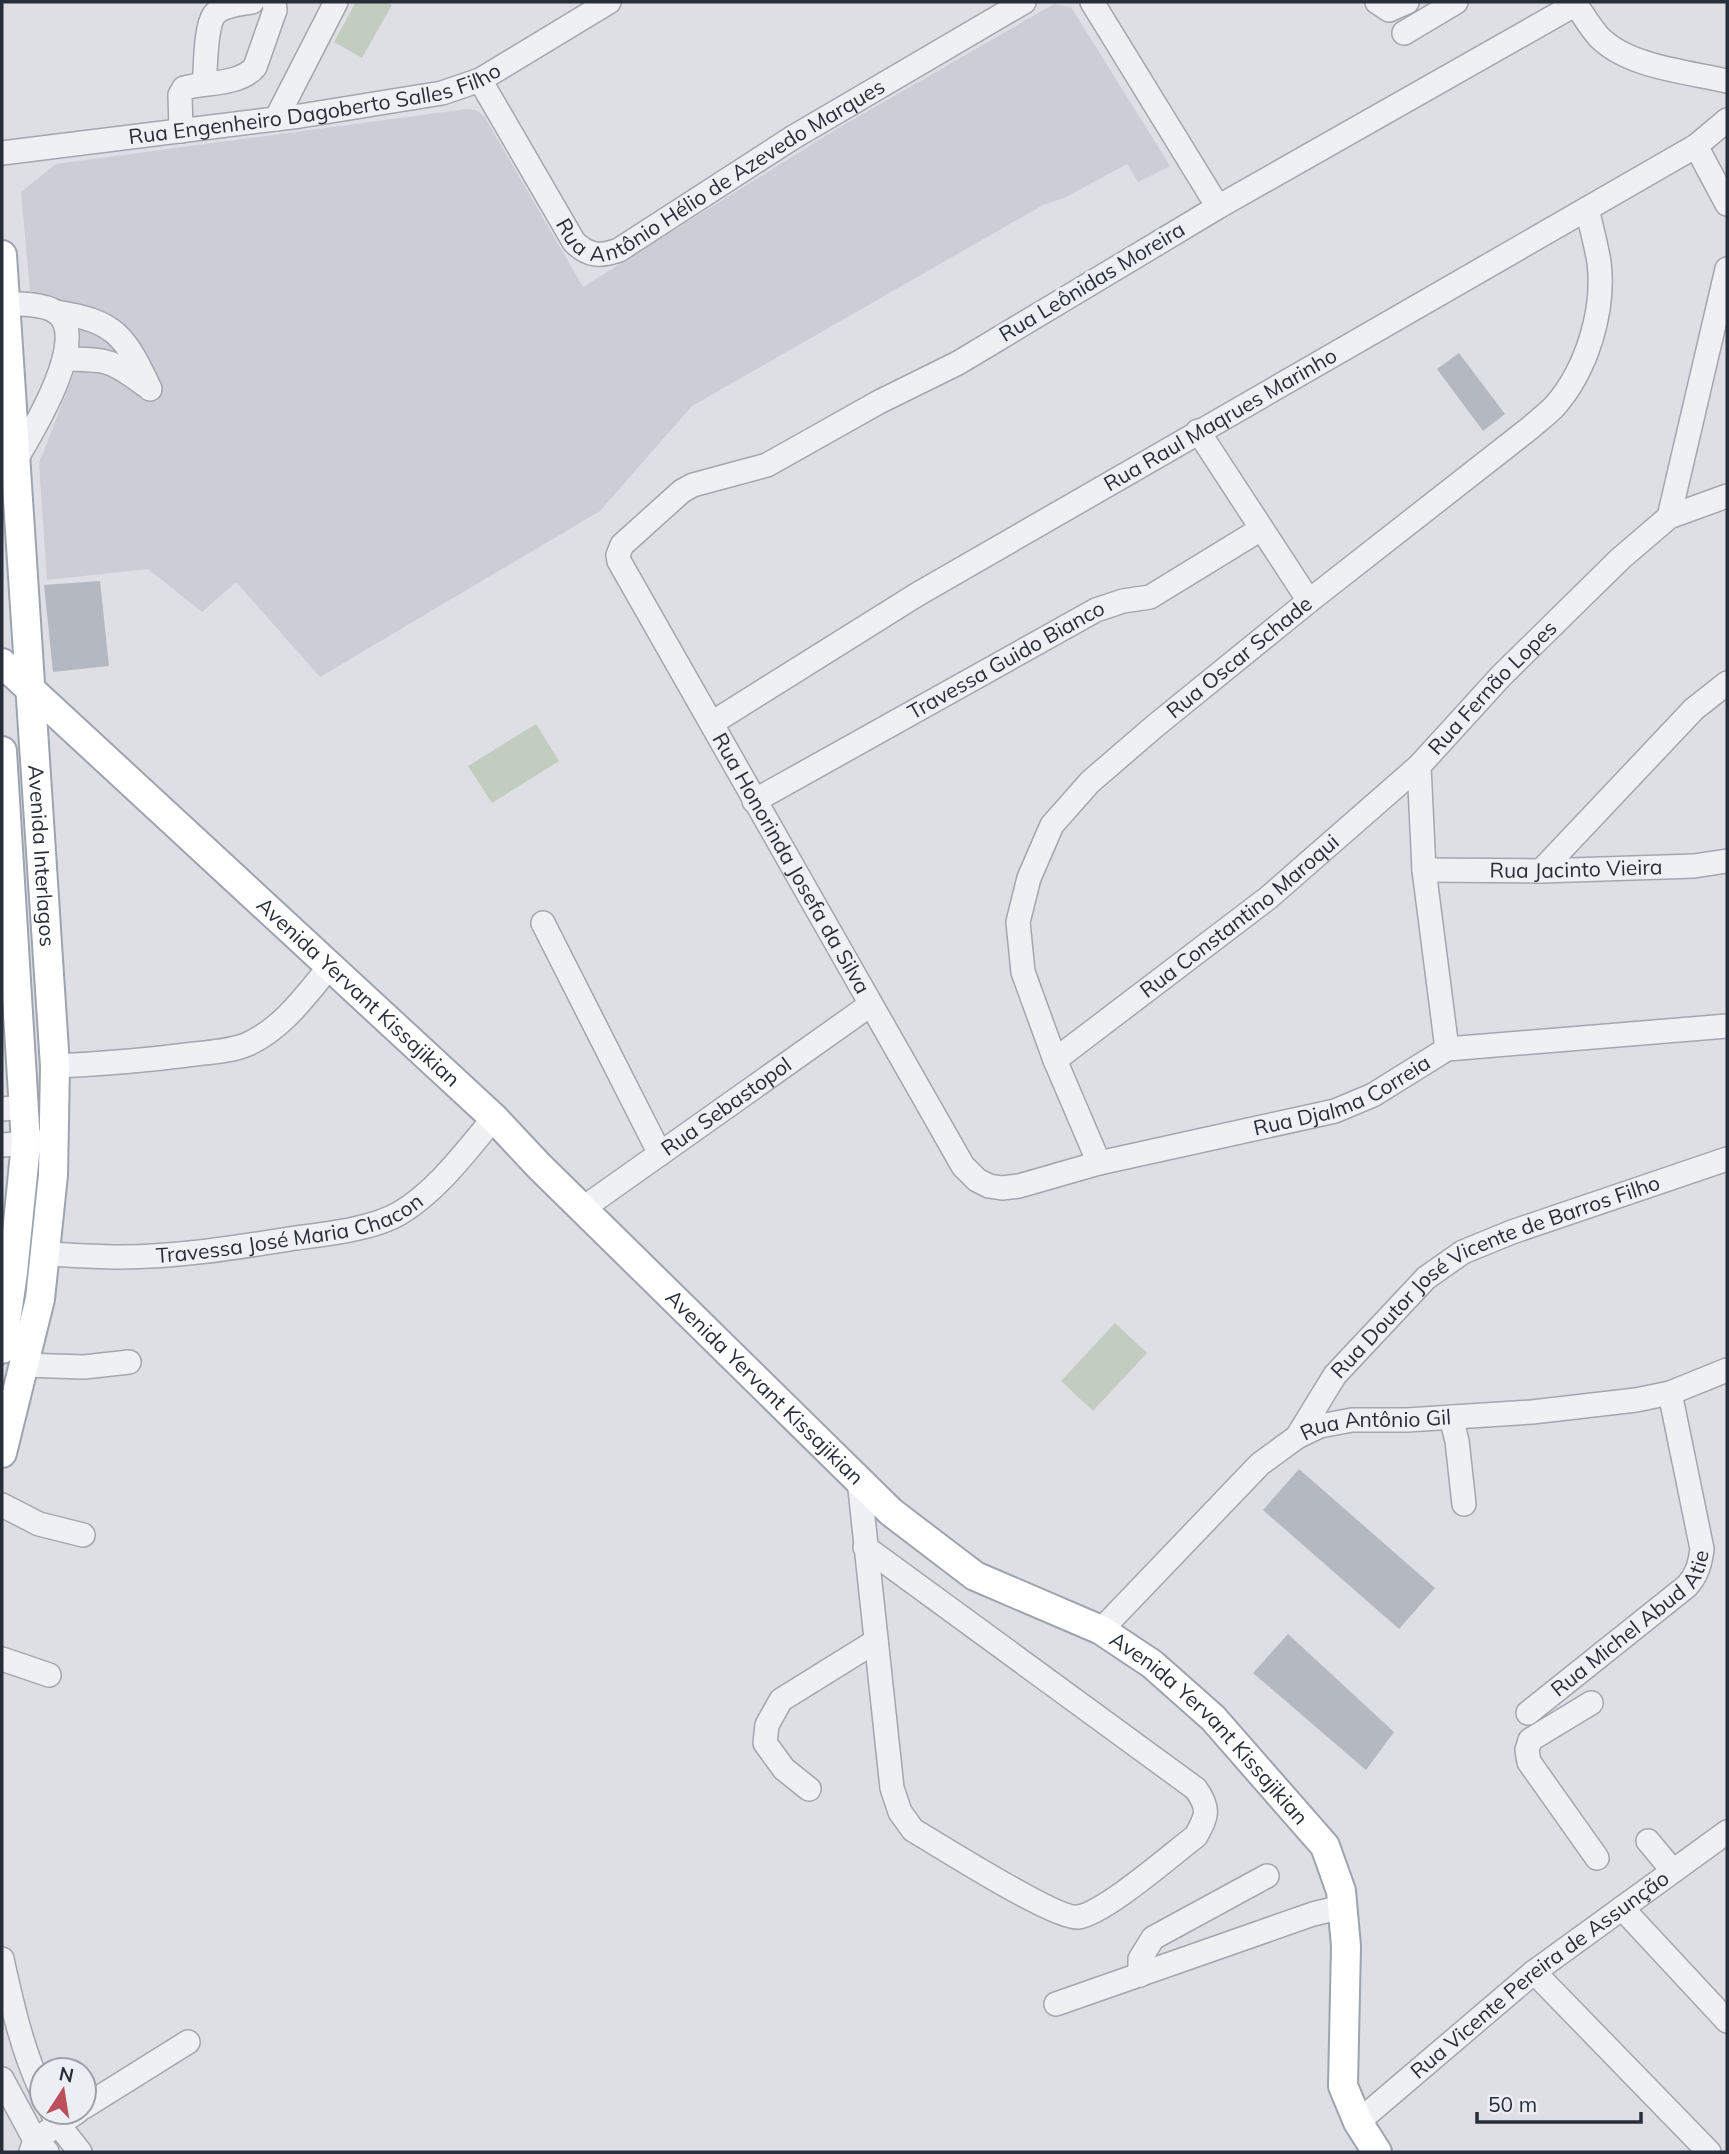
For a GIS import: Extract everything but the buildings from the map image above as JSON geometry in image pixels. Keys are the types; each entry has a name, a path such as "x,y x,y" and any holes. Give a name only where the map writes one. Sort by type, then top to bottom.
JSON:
{"main road":[{"name":"Avenida Interlagos","path":"2,256 55,1066 55,1140 40,1299 13,1357"},
{"name":"Avenida Yervant Kissajikian","path":"2,663 494,1118 582,1209 891,1512 975,1576 1101,1630 1152,1664 1213,1718 1325,1846 1341,1891 1346,1946 1343,2086 1358,2122 1377,2152"},
{"name":"Avenida Interlagos","path":"2,751 14,1145 13,1357 2,1453"}],"street":[{"path":"204,84 210,26 215,14 225,8 252,2"},
{"path":"181,131 180,95 184,88 249,75 255,67 275,10 274,2"},
{"path":"276,119 336,2"},
{"name":"Rua Engenheiro Dagoberto Salles Filho","path":"2,153 276,119 442,93 480,80 609,2"},
{"name":"Rua Antônio Hélio de Azevedo Marques","path":"480,80 573,242 583,251 595,255 606,254 619,250 792,138 1024,2"},
{"path":"1092,2 1218,206"},
{"path":"1377,2 1389,10 1407,2"},
{"path":"1404,33 1456,2"},
{"path":"1575,3 1600,37 1621,53 1646,62 1727,80"},
{"name":"Rua Leônidas Moreira","path":"619,561 622,545 682,491 693,485 767,465 879,402 958,363 1218,206 1575,3"},
{"name":"Rua Raul Maqrues Marinho","path":"712,723 918,594 1696,146 1727,120"},
{"path":"1696,146 1727,204"},
{"name":"Rua Oscar Schade","path":"1099,1163 1055,1060 1023,972 1018,922 1029,878 1052,825 1090,782 1309,601 1554,407 1575,378 1590,340 1600,298 1599,262 1587,209"},
{"path":"1669,517 1727,269"},
{"path":"3,303 87,317 104,324 117,333 129,347 150,389 114,363 103,359 65,359"},
{"path":"15,461 35,428 65,359 68,335 65,324 56,312"},
{"path":"1198,431 1309,601"},
{"name":"Rua Fernão Lopes","path":"1447,1049 1424,870 1419,765 1501,676 1620,559 1669,517 1727,496"},
{"name":"Travessa Guido Bianco","path":"754,801 1096,610 1123,601 1150,597 1261,529"},
{"name":"Rua Honorinda Josefa da Silva","path":"619,561 963,1166"},
{"path":"1541,871 1694,709 1727,683"},
{"name":"Rua Constantino Maroqui","path":"1055,1060 1268,898 1419,765"},
{"name":"Rua Jacinto Vieira","path":"1424,870 1541,871 1694,866 1727,861"},
{"path":"543,923 660,1154"},
{"path":"55,1066 172,1057 247,1045 284,1018 330,966"},
{"name":"Rua Sebastopol","path":"582,1209 870,1005"},
{"name":"Rua Djalma Correia","path":"963,1166 977,1180 989,1186 1019,1186 1099,1163 1335,1111 1373,1095 1447,1049 1727,1026"},
{"name":"Travessa José Maria Chacon","path":"46,1254 123,1257 215,1250 331,1233 372,1223 397,1215 415,1203 443,1176 494,1118"},
{"path":"14,1145 55,1140"},
{"name":"Rua Doutor José Vicente de Barros Filho","path":"1297,1437 1335,1375 1426,1278 1463,1252 1512,1232 1727,1159"},
{"path":"13,1357 84,1367 129,1362"},
{"name":"Rua Antônio Gil","path":"1101,1630 1260,1464 1297,1437 1320,1426 1352,1420 1451,1417 1636,1400 1670,1393 1727,1370"},
{"name":"Rua Michel Abud Atie","path":"1528,1713 1694,1578 1702,1549 1670,1393"},
{"path":"1451,1417 1457,1441 1464,1504"},
{"path":"859,1480 865,1547 892,1787 900,1812 913,1830 1050,1910 1076,1918 1098,1911 1196,1836 1205,1819 1206,1803 1196,1789 865,1547"},
{"path":"2,1505 38,1524 83,1535"},
{"path":"809,1789 784,1769 765,1743 766,1725 780,1700 876,1641"},
{"path":"2,1659 49,1675"},
{"path":"1591,1703 1530,1740 1527,1750 1529,1762 1597,1858"},
{"name":"Rua Vicente Pereira de Assunção","path":"1358,2122 1534,1972 1727,1832"},
{"path":"1648,1841 1673,1871"},
{"path":"1140,1975 1140,1959 1153,1938 1267,1876"},
{"path":"1056,2004 1313,1914 1342,1907"},
{"path":"1622,1908 1727,2021"},
{"path":"2,1959 28,2059"},
{"path":"1534,1972 1709,2152"},
{"path":"98,2099 188,2042"},
{"path":"2,2079 37,2148 54,2126"},
{"path":"67,2126 80,2152"}],"shaded area":[{"path":"1054,4 1071,7 1170,166 1138,182 1127,164 1064,198 1043,205 692,406 600,511 320,677 236,582 202,612 148,569 47,580 39,463 75,371 68,302 30,291 21,192 56,164 467,109 476,110 484,116 583,287 835,130"}],"green space":[{"path":"356,2 385,2 392,5 362,58 334,42"},
{"path":"536,724 559,761 492,803 468,766"},
{"path":"1115,1323 1147,1353 1093,1411 1061,1381"}]}
